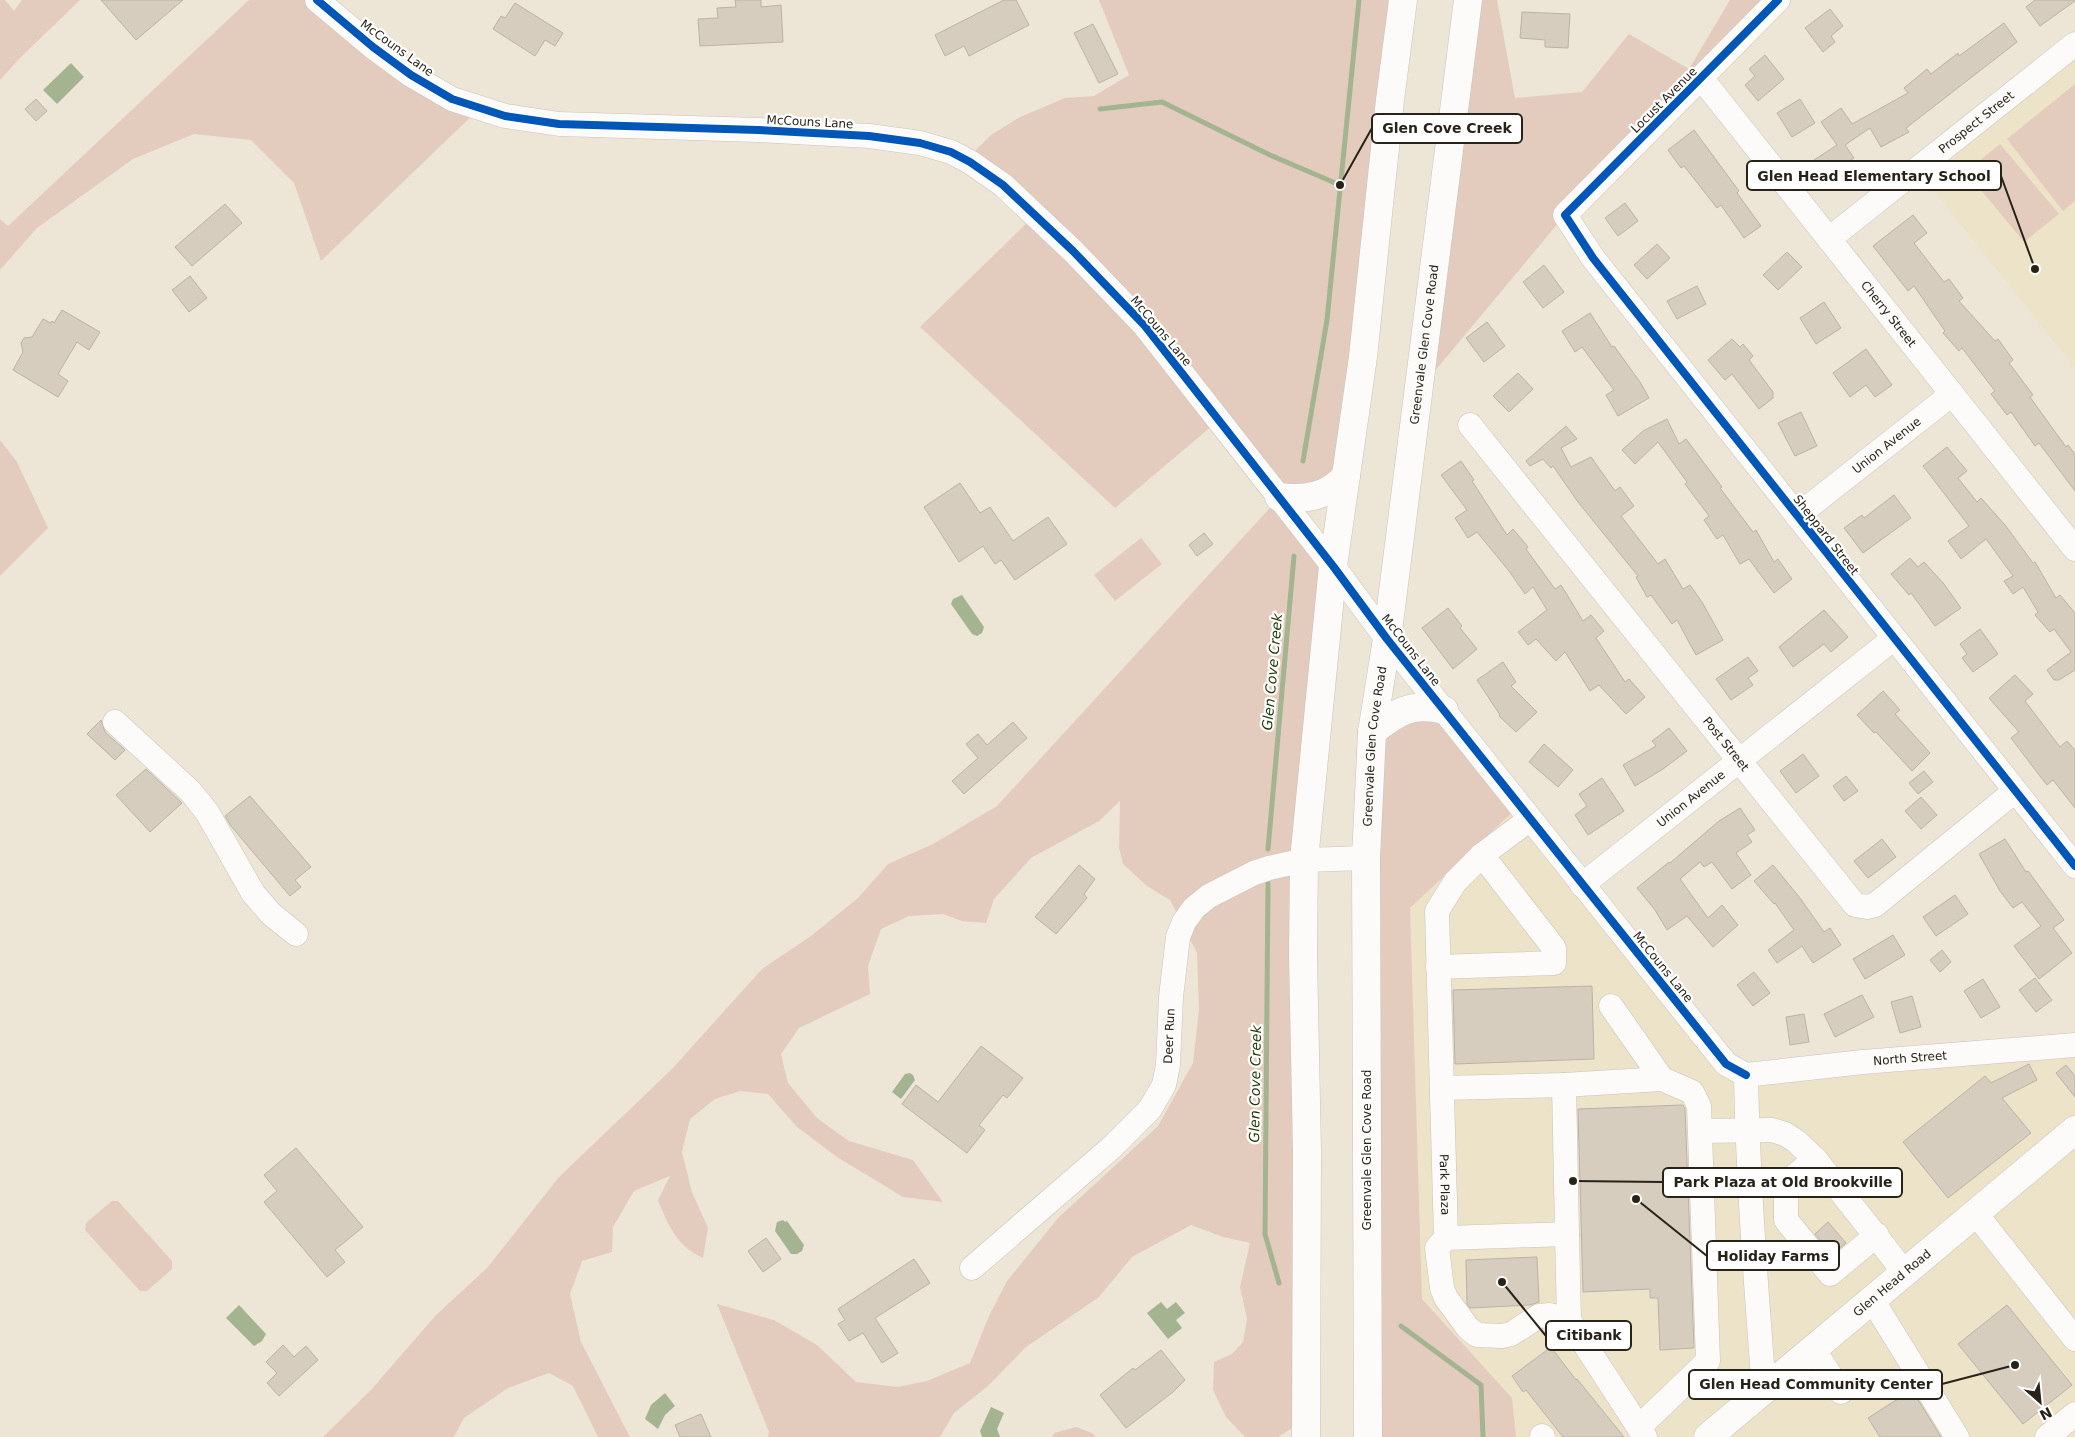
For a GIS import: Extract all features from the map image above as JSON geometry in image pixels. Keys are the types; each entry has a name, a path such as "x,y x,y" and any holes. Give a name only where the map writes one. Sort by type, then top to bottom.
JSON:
{"main road":[{"path":"1306,1437 1307,1160 1303,956 1304,860 1333,566 1363,357 1390,100 1403,0"},
{"name":"Greenvale Glen Cove Road","path":"1368,1437 1366,858 1372,732 1387,639 1468,0"},
{"path":"1279,498 1304,499 1318,496 1339,484 1346,476"},
{"path":"1372,732 1386,721 1409,709 1421,706 1444,710"},
{"name":"Glen Head Road","path":"1708,1437 2075,1130"}],"street":[{"name":"McCouns Lane","path":"317,0 373,47 411,75 452,99 505,116 559,124 758,130 869,136 920,143 951,152 970,162 1003,185 1048,227 1144,326 1333,566 1387,639 1582,885 1726,1064 1746,1076"},
{"name":"Locust Avenue","path":"1565,215 1702,79 1778,0"},
{"name":"Prospect Street","path":"1829,239 2075,44"},
{"name":"Cherry Street","path":"1702,79 2074,547"},
{"name":"Sheppard Street","path":"1565,215 1593,258 1893,639 2075,866"},
{"name":"Union Avenue","path":"1797,516 1952,394"},
{"name":"Post Street","path":"1470,425 1855,905 1867,907 1875,905 2015,791"},
{"name":"Union Avenue","path":"1582,885 1893,639"},
{"path":"115,722 190,791 207,812 253,893 271,914 296,934"},
{"name":"Park Plaza","path":"1530,819 1482,855 1455,882 1437,912 1446,1238 1437,1248 1442,1288 1446,1298 1468,1328 1477,1336 1511,1334 1539,1316 1550,1315 1569,1320"},
{"path":"1438,967 1554,963 1554,948 1482,855"},
{"name":"Deer Run","path":"972,1268 1111,1148 1150,1109 1164,1085 1168,1065 1171,997 1178,937 1184,922 1194,908 1209,896 1254,873 1304,860 1366,858"},
{"path":"1611,1006 1662,1079"},
{"name":"North Street","path":"1746,1076 1863,1062 2075,1046"},
{"path":"1746,1076 1747,1129 1764,1391"},
{"path":"1442,1088 1564,1085 1662,1079 1692,1092 1699,1106 1708,1361 1642,1432 1569,1320 1564,1085"},
{"path":"1700,1131 1772,1130 1785,1134 1796,1141 1815,1159 1877,1235 1905,1273"},
{"path":"1815,1159 1786,1183 1786,1220 1830,1274 1877,1235"},
{"path":"1976,1214 2075,1339"},
{"path":"1446,1238 1567,1234"},
{"path":"1872,1301 1957,1437"},
{"path":"1814,1350 1841,1392"},
{"path":"2047,1437 2075,1414"}],"shaded area":[{"path":"0,0 5,0 14,11 22,0 80,0 0,80"},
{"path":"249,0 317,0 480,108 321,261 294,183 251,140 194,134 133,159 37,228 0,270 0,219 8,226"},
{"path":"1099,0 1403,0 1346,476 1291,499 1333,566 1312,772 1294,1427 1278,1437 1245,1437 1226,1417 1213,1390 1214,1362 1232,1354 1243,1342 1247,1319 1240,1287 1250,1243 1223,1237 1191,1225 1132,1257 1099,1297 1026,1347 988,1386 954,1413 940,1437 768,1437 769,1432 717,1304 774,1320 817,1345 856,1382 898,1387 927,1381 970,1363 989,1316 1007,1281 1058,1218 1158,1126 1193,1063 1199,1009 1197,953 1170,900 1147,886 1123,864 1119,848 1120,801 1099,821 1031,858 994,899 986,923 962,921 943,914 909,916 881,929 868,966 870,994 799,1028 781,1054 788,1083 817,1118 849,1141 913,1160 943,1202 903,1197 837,1157 797,1127 768,1094 740,1091 715,1099 690,1119 682,1152 692,1192 708,1228 703,1258 686,1247 674,1234 658,1200 670,1176 634,1191 613,1227 612,1252 582,1261 570,1294 581,1342 630,1437 598,1437 573,1386 549,1373 508,1388 464,1418 454,1437 323,1437 371,1390 435,1316 487,1268 559,1177 672,1069 762,969 811,936 858,898 888,864 933,844 997,806 1279,498 1219,420 1115,508 920,327 1035,215 970,162 976,150 991,135 1020,117 1065,98 1094,96 1129,75"},
{"path":"1468,0 1497,0 1515,98 1582,92 1629,34 1689,69 1730,0 1778,0 1565,215 1419,390"},
{"path":"2075,44 2075,368 1917,170"},
{"path":"71,63 84,77 57,104 43,90"},
{"path":"2075,84 2075,201 2063,211 2007,139"},
{"path":"2000,144 2059,214 2024,242 1966,172"},
{"path":"0,440 17,462 48,528 0,576"},
{"path":"1141,538 1162,564 1115,601 1094,575"},
{"path":"962,595 984,627 982,633 977,636 972,634 951,604 953,599"},
{"path":"1440,706 1519,806 1410,908 1422,1299 1512,1398 1516,1437 1368,1437 1372,732"},
{"path":"1519,806 1746,1075 2075,1045 2075,1437 1516,1437 1512,1398 1422,1299 1410,908"},
{"path":"910,1073 915,1080 901,1099 892,1092 905,1074"},
{"path":"112,1201 118,1201 172,1261 172,1269 147,1291 140,1291 85,1230 86,1223"},
{"path":"787,1221 804,1245 802,1251 797,1254 791,1254 775,1231 777,1222"},
{"path":"1161,1302 1167,1309 1176,1302 1185,1313 1176,1320 1182,1328 1168,1339 1147,1313"},
{"path":"239,1305 266,1334 262,1341 254,1346 226,1318"},
{"path":"665,1393 675,1406 665,1415 658,1429 645,1419 651,1405"},
{"path":"991,1407 1004,1413 997,1429 1000,1437 982,1437 980,1431"},
{"path":"1076,1427 1092,1433 1096,1437 1052,1437 1054,1433"}],"building":[{"path":"101,0 183,0 136,40"},
{"path":"735,0 761,0 761,7 781,5 783,42 700,46 698,19 718,18 717,8 736,7"},
{"path":"1004,0 1016,0 1029,25 969,56 964,46 945,56 935,35"},
{"path":"2035,0 2075,1 2040,26 2026,7"},
{"path":"515,3 563,33 555,46 545,40 535,56 493,29 501,16 505,18"},
{"path":"1830,9 1843,26 1831,36 1835,42 1823,52 1805,28"},
{"path":"1522,12 1570,14 1568,48 1545,47 1545,40 1520,38"},
{"path":"2004,23 2017,42 1906,128 1909,132 1881,147 1870,128 1845,145 1854,158 1846,163 1851,171 1831,185 1814,160 1837,145 1821,122 1841,108 1852,124 1908,93 1904,88 1927,69 1931,74 1958,53 1959,56"},
{"path":"1093,24 1118,74 1099,83 1074,33"},
{"path":"1765,55 1784,79 1758,101 1745,85 1755,76 1749,69"},
{"path":"36,99 47,111 36,121 25,109"},
{"path":"1800,99 1815,123 1792,137 1777,113"},
{"path":"1694,130 1739,191 1737,193 1761,226 1744,238 1721,205 1717,208 1684,166 1681,168 1668,150"},
{"path":"1625,203 1638,221 1618,236 1605,218"},
{"path":"225,204 242,223 192,266 175,247"},
{"path":"1913,215 1927,233 1914,243 1944,282 1949,279 1963,298 1959,301 1995,341 1998,339 2013,360 2009,363 2033,395 2030,397 2066,447 2068,445 2075,454 2075,491 2039,443 2035,446 2011,412 2007,415 1991,394 1995,391 1962,348 1959,351 1943,333 1945,331 1914,286 1908,291 1873,246"},
{"path":"1657,244 1670,258 1647,279 1634,265"},
{"path":"1787,252 1802,267 1778,290 1763,275"},
{"path":"1544,265 1564,292 1543,308 1523,282"},
{"path":"190,276 207,298 189,312 172,290"},
{"path":"1697,286 1706,304 1677,319 1667,301"},
{"path":"1824,302 1841,328 1816,344 1800,318"},
{"path":"62,310 100,332 89,350 77,342 58,374 68,381 58,397 13,370 23,352 21,343 24,338 32,337 43,319 54,323"},
{"path":"1590,313 1612,347 1614,346 1640,382 1649,398 1618,416 1606,395 1614,390 1582,347 1575,352 1562,331"},
{"path":"1487,322 1505,346 1484,362 1466,338"},
{"path":"1732,339 1740,347 1743,344 1753,356 1749,360 1773,392 1773,398 1759,409 1732,374 1725,380 1708,360"},
{"path":"1866,349 1892,385 1875,397 1866,385 1850,397 1833,373"},
{"path":"1518,373 1533,389 1509,412 1493,396"},
{"path":"1801,412 1817,446 1795,456 1778,423"},
{"path":"1667,419 1679,444 1686,439 1753,532 1756,530 1774,562 1778,559 1792,579 1774,593 1749,559 1740,564 1723,535 1717,539 1704,520 1709,516 1685,484 1687,482 1658,442 1635,464 1622,450 1643,431"},
{"path":"1566,426 1577,439 1561,448 1571,467 1591,457 1615,491 1620,487 1634,506 1621,516 1658,564 1665,559 1683,589 1690,585 1702,602 1723,640 1696,655 1677,620 1672,624 1651,595 1647,597 1636,577 1638,576 1578,502 1553,466 1551,468 1543,459 1530,466 1526,461"},
{"path":"1947,447 1967,471 1958,478 1977,502 1981,498 2005,525 2033,563 2035,562 2056,598 2060,595 2075,613 2075,670 2059,680 2054,680 2047,670 2071,652 2054,629 2050,632 2035,615 2038,612 2023,587 2013,594 2004,581 2013,576 1986,539 1961,559 1948,541 1969,526 1923,466"},
{"path":"1461,461 1507,535 1513,529 1528,547 1526,549 1555,589 1561,585 1583,621 1591,615 1604,631 1596,638 1625,682 1629,679 1645,697 1626,714 1599,685 1590,691 1565,652 1556,661 1536,639 1528,645 1518,632 1547,610 1533,587 1525,594 1477,532 1468,538 1455,518 1467,510 1441,475"},
{"path":"960,483 980,513 990,507 1013,541 1048,517 1067,544 1015,580 1001,560 995,564 983,546 959,562 924,507"},
{"path":"1894,495 1911,518 1863,553 1844,528 1862,515 1864,518"},
{"path":"1204,533 1213,544 1197,556 1189,545"},
{"path":"1910,558 1918,567 1924,562 1944,584 1961,608 1935,626 1911,593 1909,595 1891,574"},
{"path":"1448,608 1462,626 1460,628 1477,649 1453,669 1422,628"},
{"path":"1824,610 1848,637 1831,652 1824,644 1793,667 1779,647"},
{"path":"1980,629 1998,654 1973,672 1962,658 1967,654 1960,644"},
{"path":"1748,657 1758,671 1748,678 1753,685 1731,700 1716,679"},
{"path":"1503,662 1516,682 1511,686 1537,712 1516,732 1499,716 1477,680"},
{"path":"2015,675 2033,694 2025,701 2060,747 2067,741 2075,750 2075,808 2053,780 2047,785 2036,771 2011,738 2019,732 1989,698"},
{"path":"1883,691 1900,710 1895,714 1930,753 1912,771 1876,732 1874,733 1857,715"},
{"path":"101,720 105,732 125,750 115,760 87,734"},
{"path":"1013,722 1027,738 964,794 952,781 978,758 966,744 978,734 987,745"},
{"path":"1669,728 1687,751 1663,769 1635,786 1623,765 1656,746 1652,741"},
{"path":"1544,744 1573,770 1558,787 1529,762"},
{"path":"1803,754 1819,776 1796,793 1780,771"},
{"path":"146,769 182,803 150,832 116,795"},
{"path":"1924,771 1933,782 1918,794 1909,783"},
{"path":"1846,776 1858,791 1844,801 1833,786"},
{"path":"1602,778 1624,811 1588,835 1575,815 1587,806 1579,794"},
{"path":"250,796 311,867 295,880 301,887 290,896 231,826 225,816"},
{"path":"1921,797 1937,815 1921,829 1905,811"},
{"path":"1740,808 1755,830 1747,835 1752,842 1736,853 1751,875 1732,889 1712,862 1704,867 1700,862 1680,879 1708,918 1722,905 1738,925 1713,947 1687,916 1667,930 1655,910 1637,888 1670,863 1719,821"},
{"path":"1882,839 1896,857 1868,878 1854,861"},
{"path":"2005,839 2026,872 2028,871 2064,920 2053,928 2072,953 2039,979 2014,946 2041,926 2022,902 2013,908 2000,891 1979,854"},
{"path":"1079,865 1095,879 1084,894 1087,898 1056,934 1035,917"},
{"path":"1773,865 1824,932 1830,928 1841,945 1813,963 1802,946 1777,963 1768,950 1794,930 1775,903 1754,881"},
{"path":"1955,895 1968,914 1936,936 1923,917"},
{"path":"1893,935 1905,955 1865,979 1853,959"},
{"path":"1942,950 1951,962 1940,972 1930,960"},
{"path":"1754,972 1770,993 1753,1006 1737,985"},
{"path":"2035,978 2052,1000 2036,1012 2019,990"},
{"path":"1983,979 2000,1007 1981,1018 1964,991"},
{"path":"1592,986 1594,1059 1455,1064 1453,990"},
{"path":"1862,995 1874,1017 1835,1037 1824,1014"},
{"path":"1912,996 1921,1027 1900,1033 1891,1002"},
{"path":"1804,1014 1809,1042 1790,1045 1786,1017"},
{"path":"981,1046 1023,1078 1007,1098 1003,1095 979,1125 985,1130 967,1153 902,1104 916,1085 938,1102"},
{"path":"2029,1064 2037,1080 2002,1098 2031,1133 1948,1198 1903,1142 1985,1076 1991,1083"},
{"path":"2066,1065 2075,1076 2075,1097 2056,1073"},
{"path":"1683,1105 1685,1109 1694,1348 1660,1350 1658,1298 1650,1298 1650,1289 1583,1292 1578,1109"},
{"path":"296,1148 363,1227 335,1250 345,1262 327,1277 264,1202 277,1191 264,1175"},
{"path":"1828,1222 1846,1243 1832,1255 1815,1234"},
{"path":"766,1238 781,1259 763,1272 748,1251"},
{"path":"1537,1257 1539,1302 1530,1305 1470,1308 1467,1304 1466,1260"},
{"path":"914,1259 930,1283 875,1318 898,1353 882,1363 863,1333 849,1341 838,1324 845,1320 838,1309"},
{"path":"2007,1305 2072,1385 2023,1424 1958,1344"},
{"path":"283,1345 294,1357 306,1346 318,1360 279,1396 267,1383 277,1373 266,1362"},
{"path":"1551,1347 1624,1437 1563,1437 1526,1390 1523,1392 1512,1376"},
{"path":"1161,1350 1185,1380 1173,1392 1126,1428 1100,1395 1133,1368 1135,1370"},
{"path":"1912,1390 1941,1437 1880,1437 1868,1418"},
{"path":"701,1414 711,1437 680,1437 675,1425"}],"waterway":[{"name":"Glen Cove Creek","path":"1303,461 1327,320 1359,0"},
{"path":"1100,109 1162,102 1270,155 1340,185"},
{"name":"Glen Cove Creek","path":"1268,849 1294,556"},
{"name":"Glen Cove Creek","path":"1268,883 1265,1234 1279,1283"},
{"name":"Glen Cove Creek","path":"1401,1326 1481,1385 1483,1437"}],"cycle path":[{"path":"317,0 373,47 411,75 452,99 505,116 559,124 758,130 869,136 920,143 951,152 970,162 1003,185 1073,251 1145,326 1333,566 1387,639 1726,1064 1746,1075"},
{"path":"1778,0 1565,215 1593,258 2075,866"}],"place":[{"name":"Glen Cove Creek","path":"1340,185"},
{"name":"Glen Head Elementary School","path":"2035,269"},
{"name":"Park Plaza at Old Brookville","path":"1573,1181"},
{"name":"Holiday Farms","path":"1636,1199"},
{"name":"Citibank","path":"1502,1282"},
{"name":"Glen Head Community Center","path":"2015,1365"}]}
